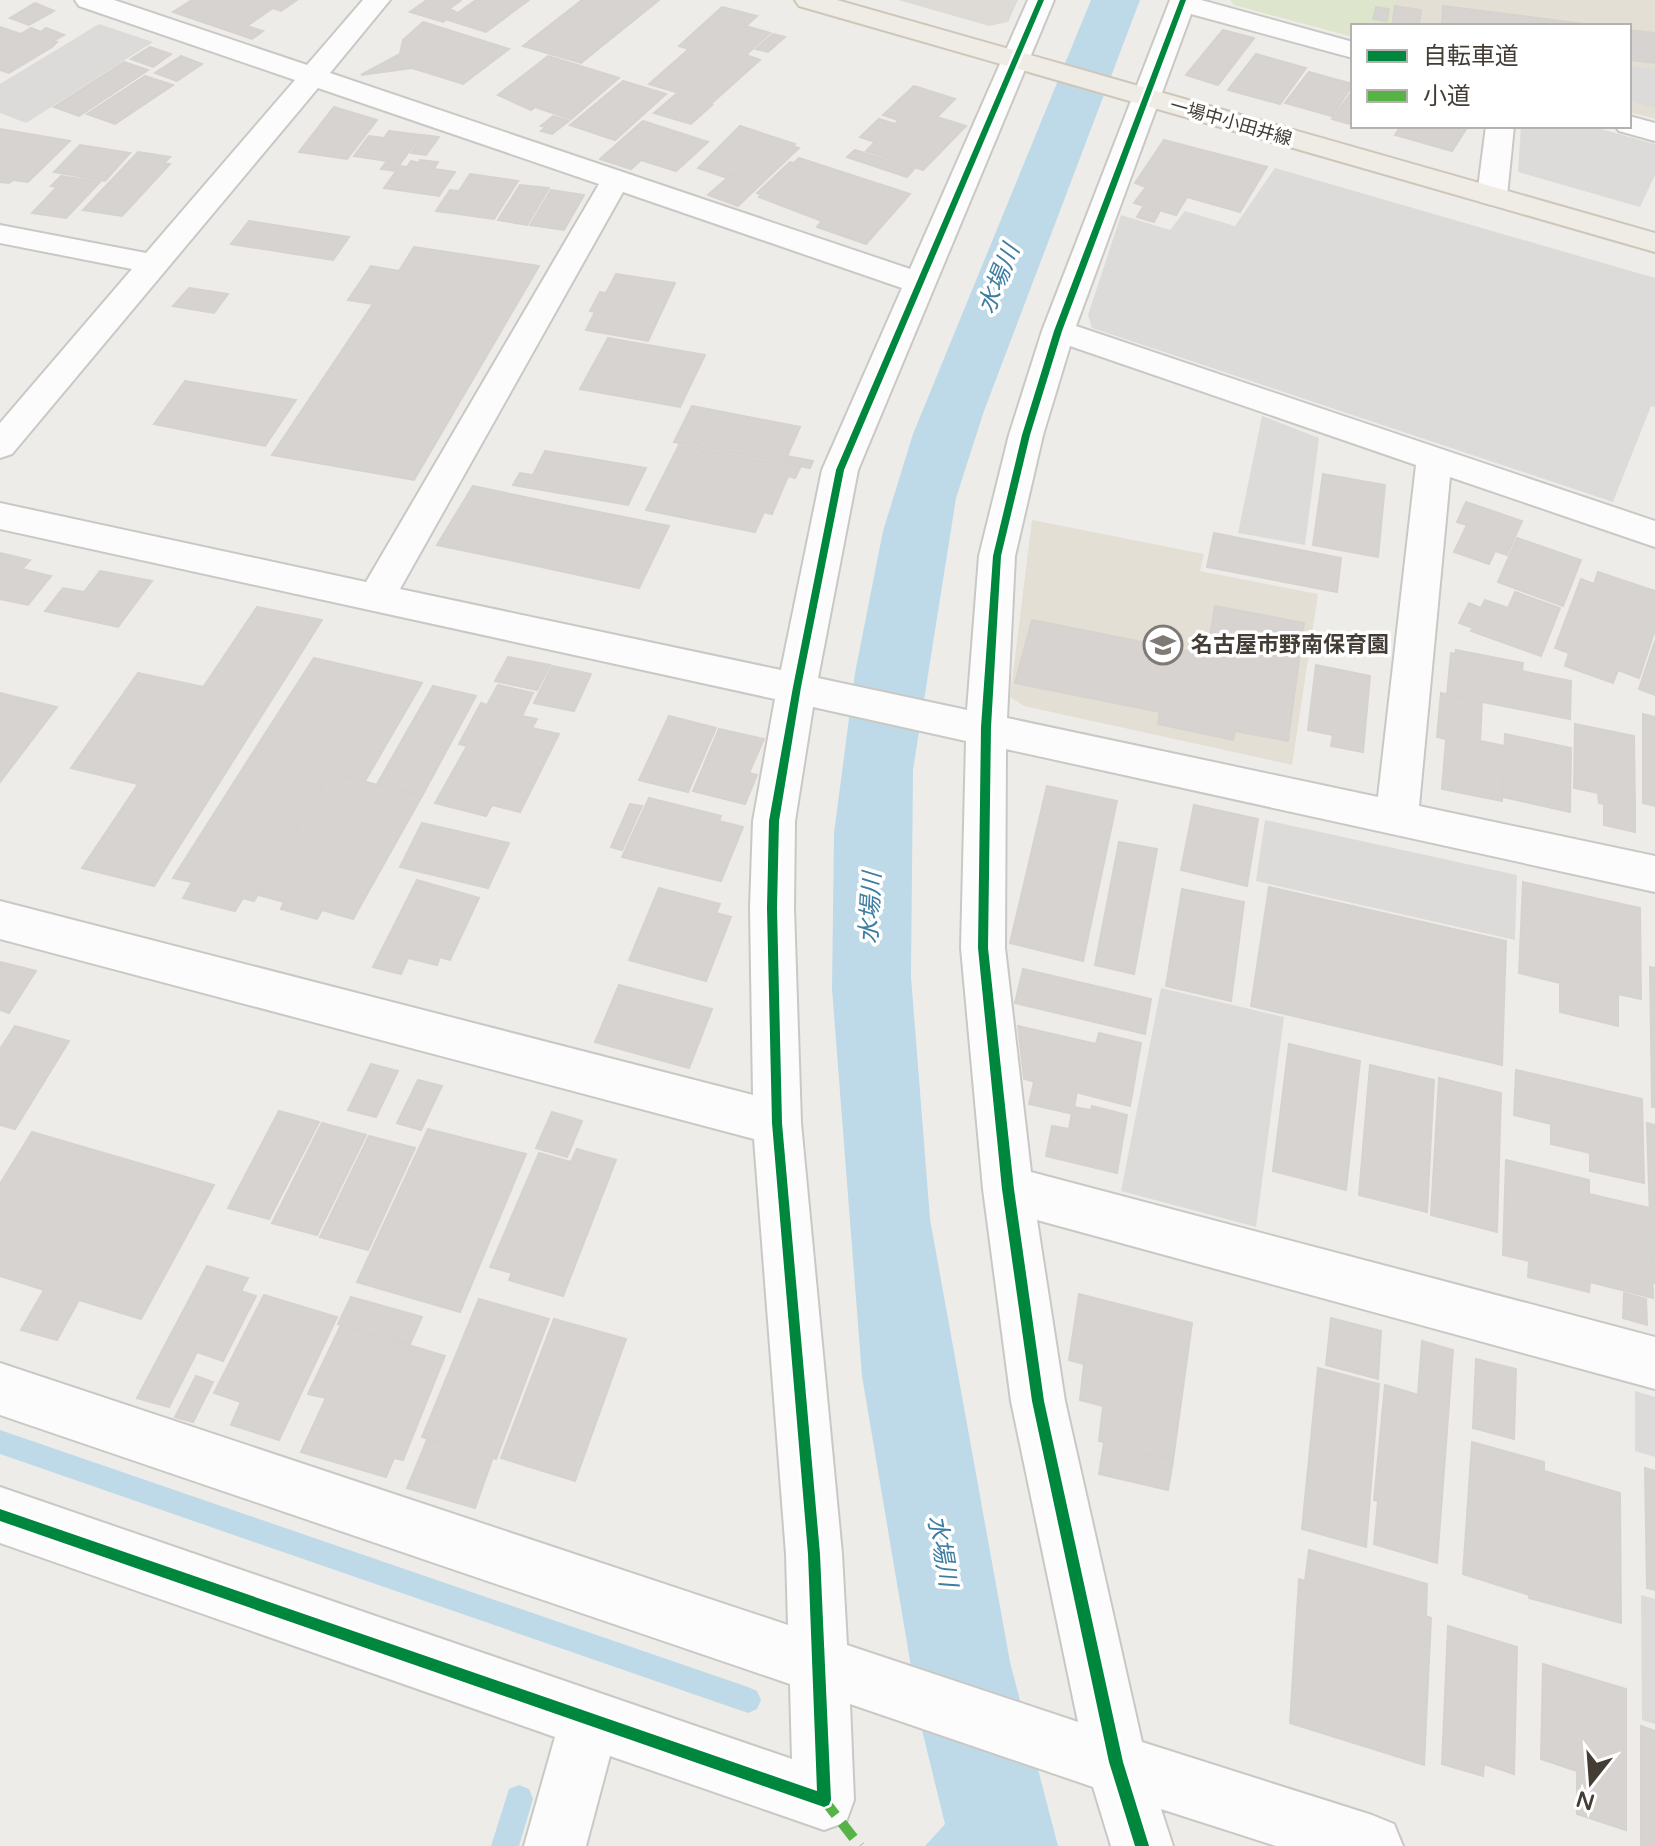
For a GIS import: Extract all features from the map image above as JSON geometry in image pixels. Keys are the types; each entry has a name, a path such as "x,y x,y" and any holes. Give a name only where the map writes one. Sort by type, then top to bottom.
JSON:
{"main road":[{"name":"一場中小田井線","path":"808,0 1655,243"}],"street":[{"path":"88,0 919,283"},
{"path":"0,446 377,0"},
{"path":"0,1515 824,1800 814,1554 777,1123 772,908 774,821 840,470 919,283 1023,62 1041,0"},
{"path":"1142,1846 1092,1756 1008,1189 983,948 979,726 997,556 1026,435 1132,93 1183,1 1351,49"},
{"path":"1631,126 1655,132"},
{"path":"1492,196 1500,128"},
{"path":"377,596 615,181"},
{"path":"0,234 154,264"},
{"path":"1058,331 1655,534"},
{"path":"1397,818 1434,458"},
{"path":"0,516 1655,874"},
{"path":"0,920 777,1123"},
{"path":"1008,1189 1655,1363"},
{"path":"0,1389 874,1684 1372,1846"},
{"path":"555,1846 590,1718"}],"shaded area":[{"path":"898,0 1018,0 1008,22 989,26"},
{"path":"1395,0 1655,0 1655,119 1631,113 1631,24 1391,24"},
{"path":"99,24 153,42 26,123 0,113 0,84"},
{"path":"1631,66 1655,69 1655,108 1631,102"},
{"path":"1521,128 1597,128 1655,144 1655,175 1640,207 1518,172"},
{"path":"1275,168 1655,278 1655,407 1651,406 1613,502 1092,328 1088,315 1121,215 1170,230 1185,211 1235,226"},
{"path":"1262,416 1319,438 1305,545 1238,533"},
{"name":"名古屋市野南保育園","path":"1032,520 1204,554 1200,571 1318,594 1292,765 1024,706 1010,697"},
{"path":"1265,820 1517,875 1515,940 1256,881"},
{"path":"1161,988 1284,1017 1256,1227 1121,1191"},
{"path":"1635,1391 1655,1397 1655,1457 1635,1451"},
{"path":"1641,1595 1655,1599 1655,1724 1642,1720"}],"green space":[{"path":"1230,0 1395,0 1391,24 1351,24 1351,36 1234,5"}],"water":[{"name":"水場川","path":"1091,0 1140,0 984,411 956,498 913,770 911,977 930,1219 1010,1662 1058,1846 925,1846 945,1824 921,1726 862,1376 832,989 834,833 855,673 883,531 913,434"}],"building":[{"path":"192,0 297,0 281,11 273,8 247,26 263,31 252,39 173,12"},
{"path":"427,0 460,1 449,9 456,12 443,22 410,12"},
{"path":"476,0 529,0 486,32 448,20"},
{"path":"582,0 659,0 581,63 523,46"},
{"path":"35,3 54,11 29,25 10,18"},
{"path":"1395,6 1421,10 1419,24 1392,24"},
{"path":"1443,6 1584,24 1442,24"},
{"path":"722,7 757,16 746,26 770,33 746,55 760,60 712,103 649,84 689,49 679,46"},
{"path":"1376,7 1389,9 1387,21 1373,19"},
{"path":"423,22 509,49 463,84 412,68 361,75 400,54 403,40"},
{"path":"0,27 21,34 0,46"},
{"path":"31,28 41,32 46,28 64,35 53,41 57,42 52,47 9,73 0,70 0,46"},
{"path":"1223,30 1254,38 1218,85 1186,75"},
{"path":"1631,30 1655,33 1655,63 1631,60"},
{"path":"773,34 785,37 768,52 756,49"},
{"path":"150,47 171,54 153,67 131,59"},
{"path":"1256,54 1306,68 1280,104 1228,90"},
{"path":"181,56 202,64 177,81 155,73"},
{"path":"548,56 619,78 571,119 535,107 531,110 498,95"},
{"path":"124,62 148,70 79,116 54,107"},
{"path":"1309,72 1351,83 1332,116 1285,103"},
{"path":"145,76 173,85 115,124 87,114"},
{"path":"623,81 666,94 615,140 570,125"},
{"path":"914,86 955,99 937,117 966,126 923,170 866,151 875,142 860,137 879,119 895,124 898,120 883,115"},
{"path":"1351,93 1351,124 1332,119"},
{"path":"676,94 712,105 691,124 654,113"},
{"path":"334,107 377,120 347,159 299,152"},
{"path":"553,116 569,121 552,134 541,131 546,127 541,126"},
{"path":"643,121 708,142 676,171 641,160 631,169 600,159"},
{"path":"740,126 799,148 761,184 732,174 727,178 698,168"},
{"path":"1400,128 1467,128 1452,151 1395,135"},
{"path":"0,129 70,141 28,182 0,182"},
{"path":"389,131 421,135 395,171 381,169 387,161 354,156 369,136 384,138"},
{"path":"423,135 439,137 426,155 411,153"},
{"path":"1164,140 1267,167 1240,212 1187,197 1176,215 1134,203 1146,187 1135,183"},
{"path":"80,145 130,153 105,181 54,172"},
{"path":"855,150 914,169 907,177 847,157"},
{"path":"138,152 170,157 164,163 170,164 122,216 83,210"},
{"path":"799,158 910,194 866,244 817,227 822,221 759,197 761,195 757,193 790,162 794,163"},
{"path":"420,160 438,162 434,169 455,172 439,196 384,188 400,166 407,167 411,161 419,163"},
{"path":"470,174 518,181 494,219 436,211 450,190 459,191"},
{"path":"732,174 761,184 738,206 708,195"},
{"path":"61,176 100,182 66,218 32,213 57,187 51,186"},
{"path":"520,185 549,188 527,225 498,220"},
{"path":"551,190 584,195 564,230 530,225"},
{"path":"1143,207 1160,211 1154,222 1137,217"},
{"path":"249,221 349,237 333,260 231,244"},
{"path":"414,247 539,266 414,480 272,455 373,304 348,300 371,266 399,271"},
{"path":"616,274 675,283 648,341 586,330 595,312 590,311 600,292 606,293"},
{"path":"189,288 228,294 214,313 173,306"},
{"path":"608,338 705,355 680,407 580,389"},
{"path":"185,381 296,400 265,446 154,424"},
{"path":"692,406 800,427 784,463 674,442"},
{"path":"679,445 800,468 795,478 788,476 772,514 764,512 755,532 646,510"},
{"path":"545,451 646,468 628,505 513,485 520,473 533,475"},
{"path":"787,456 813,461 810,468 784,463"},
{"path":"1323,474 1385,485 1378,557 1313,545"},
{"path":"473,486 539,500 505,559 437,545"},
{"path":"539,500 669,526 639,588 505,559"},
{"path":"1466,502 1522,521 1507,555 1495,551 1489,564 1454,552 1467,525 1457,522"},
{"path":"1214,533 1341,558 1337,592 1207,567"},
{"path":"1517,538 1581,560 1563,606 1498,582"},
{"path":"0,553 30,560 22,569 51,576 28,605 0,599"},
{"path":"100,571 152,581 118,627 45,611 63,588 84,592"},
{"path":"1598,572 1655,591 1655,630 1639,678 1618,670 1613,683 1565,666 1569,653 1555,648 1581,579 1594,584"},
{"path":"1515,592 1560,608 1541,656 1471,631 1473,628 1459,623 1469,603 1481,608 1485,600 1508,608"},
{"path":"1215,606 1304,623 1288,741 1235,731 1233,740 1158,724 1160,712 1015,683 1032,620 1207,655"},
{"path":"257,607 322,620 154,886 82,868"},
{"path":"1655,641 1655,695 1639,689"},
{"path":"1456,650 1523,663 1522,671 1571,681 1570,719 1447,695 1451,653 1455,654"},
{"path":"508,657 550,665 537,690 495,681"},
{"path":"314,658 422,683 365,781 252,754"},
{"path":"1316,665 1370,676 1363,752 1331,746 1333,735 1308,730"},
{"path":"552,666 591,674 574,711 534,703"},
{"path":"138,673 203,687 138,784 71,768"},
{"path":"498,685 533,693 522,716 537,719 532,728 559,734 520,812 492,805 486,816 435,803 467,746 459,744 481,703 487,705"},
{"path":"433,686 476,696 422,796 377,784"},
{"path":"0,693 57,707 0,782"},
{"path":"1441,693 1482,702 1480,741 1505,746 1502,801 1442,789 1446,739 1437,737"},
{"path":"1643,714 1655,717 1655,806 1643,803"},
{"path":"669,716 716,728 688,792 639,780"},
{"path":"1575,724 1634,736 1635,810 1599,803 1598,793 1574,788"},
{"path":"719,729 764,739 749,773 757,775 745,804 693,791"},
{"path":"1505,734 1571,748 1570,812 1503,797"},
{"path":"252,754 330,773 254,901 243,898 235,911 183,898 192,882 173,878"},
{"path":"330,773 422,796 353,919 322,910 317,919 281,909 284,902 258,895"},
{"path":"1047,786 1117,801 1083,961 1010,943"},
{"path":"649,798 721,816 719,821 743,827 721,881 622,857"},
{"path":"630,804 642,806 622,850 611,847"},
{"path":"1604,804 1635,810 1635,832 1604,825"},
{"path":"1194,805 1258,819 1247,886 1181,870"},
{"path":"422,823 509,843 488,888 400,867"},
{"path":"1119,842 1157,849 1134,974 1095,965"},
{"path":"417,880 479,898 450,960 440,957 437,965 408,958 401,974 373,967"},
{"path":"1523,882 1640,908 1641,999 1618,994 1618,1026 1560,1012 1560,983 1519,973"},
{"path":"1269,887 1506,941 1502,1065 1251,1006"},
{"path":"659,888 720,904 716,913 731,917 706,981 629,960"},
{"path":"1182,889 1244,902 1231,1001 1166,986"},
{"path":"0,962 36,971 9,1013 0,1010"},
{"path":"1650,967 1655,968 1655,1107 1652,1107"},
{"path":"1023,969 1151,999 1145,1034 1015,1003"},
{"path":"619,985 712,1009 689,1068 595,1042"},
{"path":"15,1026 69,1041 15,1129 0,1125 0,1049"},
{"path":"1018,1026 1096,1044 1099,1033 1141,1043 1130,1106 1024,1079"},
{"path":"1289,1044 1360,1061 1346,1190 1273,1171"},
{"path":"371,1064 398,1071 376,1117 348,1110"},
{"path":"1370,1065 1434,1080 1427,1212 1359,1195"},
{"path":"1516,1070 1642,1099 1644,1183 1590,1171 1590,1153 1551,1144 1551,1124 1514,1115"},
{"path":"1439,1078 1501,1093 1497,1232 1431,1215"},
{"path":"418,1080 442,1086 421,1130 397,1123"},
{"path":"1034,1082 1077,1091 1073,1114 1029,1104"},
{"path":"1092,1106 1127,1115 1117,1173 1046,1156 1052,1126 1069,1129 1073,1107 1091,1110"},
{"path":"279,1111 319,1122 269,1219 228,1208"},
{"path":"552,1112 582,1121 567,1157 536,1148"},
{"path":"322,1123 366,1135 317,1235 272,1223"},
{"path":"1647,1123 1655,1125 1655,1283 1652,1282"},
{"path":"428,1129 526,1154 460,1312 357,1282"},
{"path":"32,1132 214,1185 141,1319 79,1300 57,1340 21,1330 44,1290 0,1276 0,1184"},
{"path":"369,1136 415,1148 368,1250 320,1237"},
{"path":"577,1149 616,1160 563,1296 509,1280 512,1273 490,1267 539,1153 571,1162"},
{"path":"1506,1160 1589,1180 1589,1194 1650,1208 1653,1298 1590,1282 1589,1292 1528,1277 1529,1261 1503,1255"},
{"path":"207,1266 248,1278 241,1291 256,1296 223,1361 197,1352 169,1407 137,1398"},
{"path":"1624,1293 1646,1299 1647,1325 1623,1318"},
{"path":"1079,1294 1192,1323 1173,1460 1099,1441 1103,1406 1080,1400 1084,1364 1069,1360"},
{"path":"264,1295 337,1317 279,1440 231,1425 241,1402 214,1393"},
{"path":"351,1297 422,1317 410,1344 338,1324"},
{"path":"479,1299 549,1319 496,1459 422,1437"},
{"path":"1331,1318 1381,1331 1378,1379 1326,1365"},
{"path":"554,1319 626,1339 575,1481 501,1458"},
{"path":"341,1325 445,1356 403,1460 394,1458 386,1477 301,1452 326,1398 308,1394"},
{"path":"1422,1341 1453,1350 1449,1404 1418,1394"},
{"path":"1476,1359 1516,1369 1514,1439 1473,1428"},
{"path":"1318,1368 1379,1384 1366,1547 1302,1529"},
{"path":"196,1376 213,1382 193,1422 175,1417"},
{"path":"1385,1385 1449,1404 1437,1563 1374,1544 1378,1501 1374,1500"},
{"path":"427,1440 492,1460 475,1508 407,1488"},
{"path":"1472,1442 1544,1462 1544,1471 1620,1493 1621,1623 1529,1598 1529,1595 1463,1574"},
{"path":"1104,1443 1173,1461 1168,1490 1099,1474"},
{"path":"1645,1468 1655,1471 1655,1590 1647,1588"},
{"path":"1309,1550 1427,1584 1426,1616 1431,1618 1424,1765 1290,1723 1299,1579 1305,1581"},
{"path":"1448,1626 1517,1647 1514,1774 1484,1764 1483,1776 1442,1764"},
{"path":"1543,1664 1626,1689 1626,1830 1577,1814 1577,1771 1541,1759"},
{"path":"1641,1726 1655,1731 1655,1846 1641,1846"}],"waterway":[{"path":"0,1442 748,1700"},
{"path":"505,1846 519,1799"}],"marked path":[{"path":"824,1800 860,1846"}],"cycle path":[{"path":"0,1515 824,1800 814,1554 777,1123 772,908 774,821 840,470 1041,0"},
{"path":"1142,1846 1116,1762 1038,1401 1008,1189 983,948 986,727 997,556 1026,435 1058,331 1183,0"}],"place":[{"name":"名古屋市野南保育園","path":"1163,645"}]}
